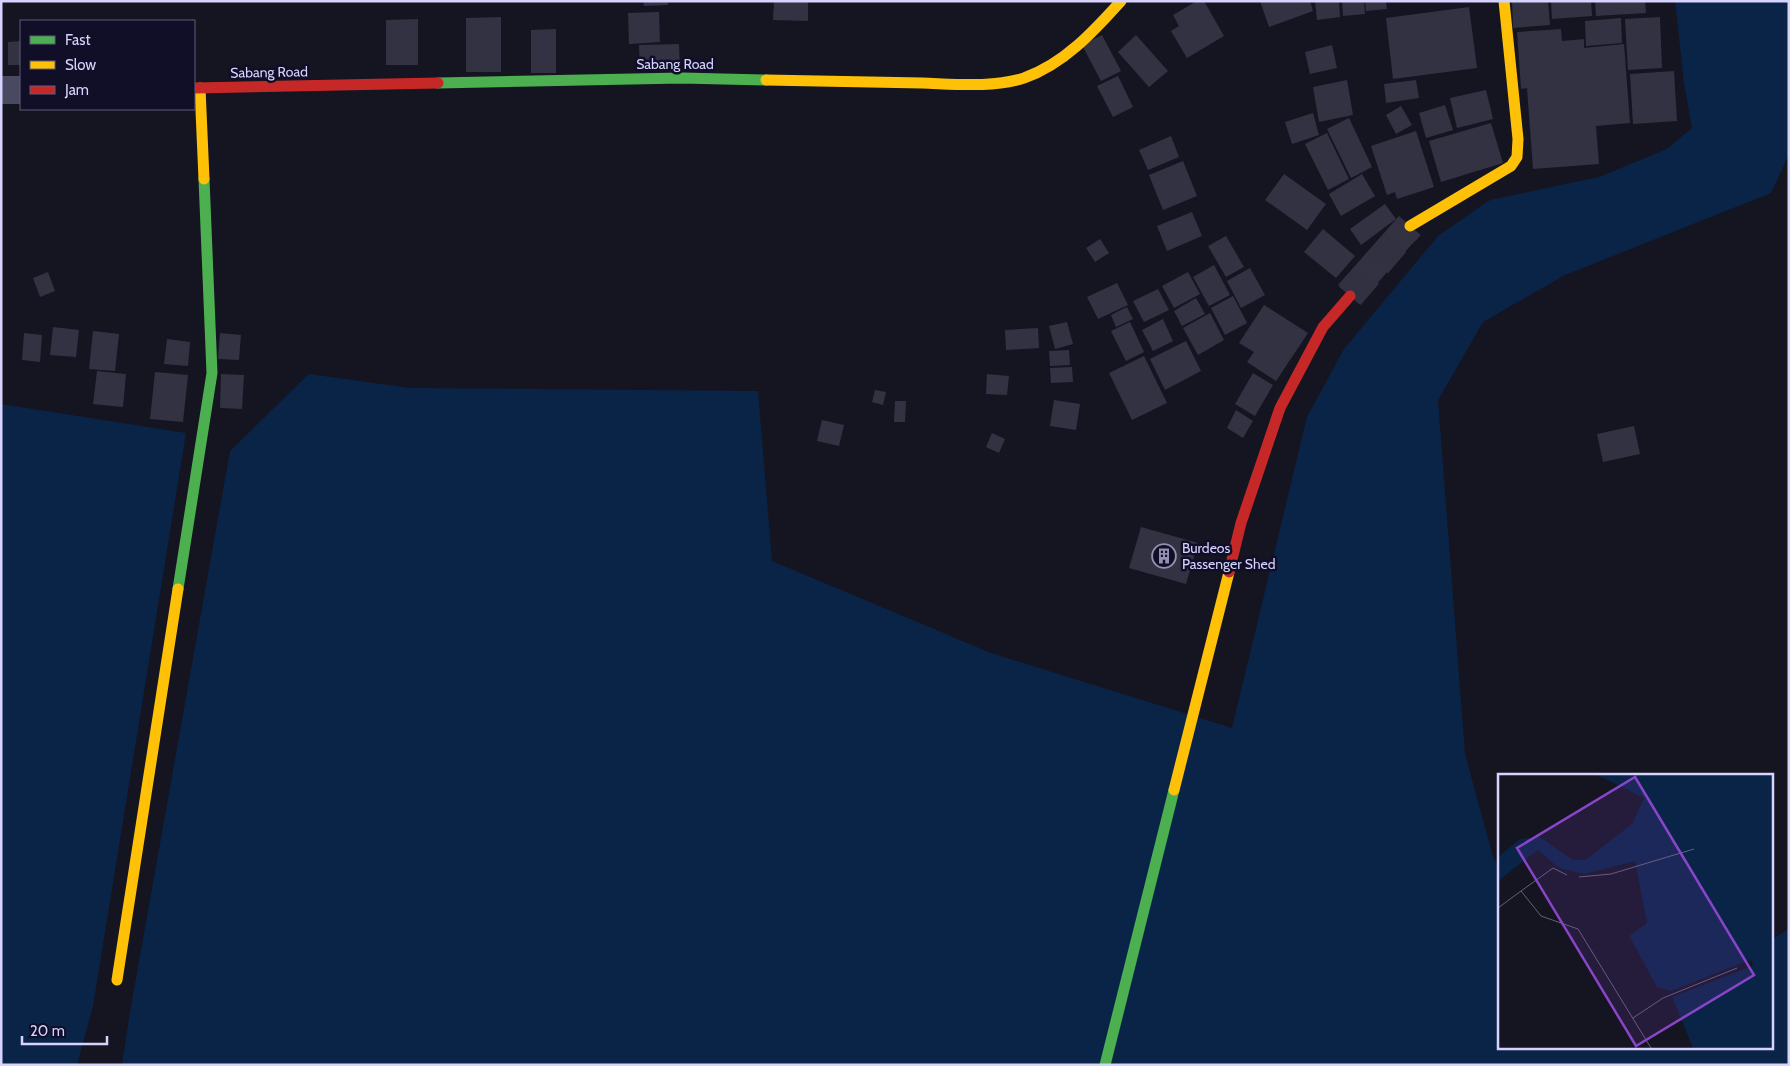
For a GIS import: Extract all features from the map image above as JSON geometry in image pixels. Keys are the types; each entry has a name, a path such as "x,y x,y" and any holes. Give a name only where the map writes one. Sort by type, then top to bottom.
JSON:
{"street":[{"name":"Sabang Road","path":"197,88 682,78 967,84 1007,82 1036,73 1064,56 1104,21 1121,1"},
{"path":"1410,226 1496,177 1511,166 1517,157 1518,140 1504,1"},
{"path":"117,980 212,373 197,88"},
{"path":"1,90 20,90"},
{"path":"1105,1065 1241,523 1280,408 1323,327 1350,296"}],"water":[{"path":"1675,1 1789,1 1789,154 1771,193 1565,275 1483,322 1438,400 1465,754 1493,857 1498,864 1498,1048 1772,1048 1772,939 1789,929 1789,1065 122,1065 230,451 309,374 410,388 758,391 772,561 991,653 1232,728 1307,417 1344,349 1438,236 1490,200 1599,177 1667,149 1692,128 1684,83"},
{"path":"1,404 186,433 93,1006 77,1065 1,1065"}],"building":[{"path":"643,1 668,1 668,5 644,6"},
{"path":"774,1 808,1 808,21 773,20"},
{"path":"1197,1 1204,1 1224,36 1187,58 1171,31 1179,26 1173,15"},
{"path":"1260,1 1310,1 1313,11 1269,27"},
{"path":"1315,1 1339,1 1340,17 1317,20"},
{"path":"1342,1 1364,1 1365,14 1343,16"},
{"path":"1365,1 1386,1 1387,9 1366,11"},
{"path":"1512,1 1548,1 1550,25 1513,28"},
{"path":"1551,1 1591,1 1592,16 1552,19"},
{"path":"1595,1 1645,1 1646,13 1596,16"},
{"path":"1469,7 1477,68 1393,79 1386,18"},
{"path":"659,12 660,42 629,44 628,13"},
{"path":"501,17 501,72 466,72 466,18"},
{"path":"1660,17 1662,68 1628,70 1625,19"},
{"path":"1621,18 1622,43 1586,46 1585,21"},
{"path":"418,19 418,65 386,65 386,20"},
{"path":"556,29 556,73 531,73 531,30"},
{"path":"1561,29 1562,41 1584,39 1584,48 1624,44 1630,123 1596,126 1599,164 1533,169 1527,88 1521,89 1517,32"},
{"path":"1102,35 1121,71 1101,81 1082,45"},
{"path":"1136,35 1168,71 1149,87 1118,52"},
{"path":"20,41 20,65 8,65 8,42"},
{"path":"679,44 680,69 640,71 639,45"},
{"path":"1332,45 1337,68 1310,74 1305,52"},
{"path":"1674,71 1677,121 1633,124 1630,74"},
{"path":"1118,76 1133,107 1113,117 1097,86"},
{"path":"1347,80 1353,115 1319,122 1313,87"},
{"path":"1416,80 1419,98 1386,103 1384,84"},
{"path":"1486,90 1493,119 1457,128 1450,98"},
{"path":"1445,105 1453,130 1426,138 1419,113"},
{"path":"1401,106 1412,125 1396,134 1386,115"},
{"path":"1313,113 1319,135 1292,144 1285,122"},
{"path":"1349,118 1372,167 1351,178 1327,129"},
{"path":"1491,123 1503,163 1441,182 1429,141"},
{"path":"1416,131 1434,187 1397,199 1395,192 1387,195 1371,146"},
{"path":"1327,133 1349,179 1328,190 1305,144"},
{"path":"1171,136 1179,157 1148,170 1139,150"},
{"path":"1183,161 1197,196 1163,210 1149,175"},
{"path":"1284,174 1326,204 1307,230 1265,200"},
{"path":"1362,174 1375,196 1341,216 1329,194"},
{"path":"1385,204 1396,219 1361,245 1350,229"},
{"path":"1192,212 1202,236 1167,251 1157,226"},
{"path":"1399,216 1420,235 1359,304 1338,285"},
{"path":"1323,229 1355,256 1336,278 1304,252"},
{"path":"1226,236 1244,267 1226,277 1208,246"},
{"path":"1100,239 1109,253 1095,262 1086,248"},
{"path":"1214,265 1230,295 1209,306 1193,277"},
{"path":"1250,268 1265,295 1241,308 1227,281"},
{"path":"48,272 55,291 40,297 33,278"},
{"path":"1188,272 1200,294 1174,308 1162,286"},
{"path":"1117,283 1128,305 1098,319 1087,297"},
{"path":"1158,289 1169,310 1144,322 1133,301"},
{"path":"1233,296 1247,323 1225,335 1211,308"},
{"path":"1196,298 1205,314 1182,326 1174,311"},
{"path":"1264,305 1308,333 1276,381 1247,362 1254,352 1239,343"},
{"path":"1127,307 1133,319 1116,327 1111,315"},
{"path":"1210,313 1224,340 1198,355 1183,328"},
{"path":"1163,319 1173,341 1153,351 1142,330"},
{"path":"1067,322 1073,344 1055,349 1049,326"},
{"path":"1130,322 1144,352 1126,361 1111,331"},
{"path":"53,327 79,330 76,357 50,355"},
{"path":"1038,328 1039,348 1006,350 1005,330"},
{"path":"93,331 119,334 115,371 89,369"},
{"path":"24,333 42,335 40,362 22,360"},
{"path":"220,333 241,335 239,360 218,359"},
{"path":"167,339 190,342 188,366 164,364"},
{"path":"1186,341 1201,371 1165,390 1150,359"},
{"path":"1069,350 1070,365 1050,366 1049,351"},
{"path":"1144,356 1167,403 1132,420 1109,373"},
{"path":"1072,367 1073,382 1051,383 1050,368"},
{"path":"97,371 126,374 123,407 93,404"},
{"path":"155,372 188,375 183,422 150,419"},
{"path":"1253,373 1273,385 1255,416 1235,404"},
{"path":"221,374 244,375 242,409 220,408"},
{"path":"987,374 1009,376 1007,395 986,394"},
{"path":"875,390 886,392 883,405 872,402"},
{"path":"1054,400 1080,404 1076,430 1050,426"},
{"path":"895,401 906,401 905,422 894,422"},
{"path":"1236,410 1253,421 1243,438 1227,428"},
{"path":"822,420 844,425 839,446 817,441"},
{"path":"1634,426 1640,454 1603,462 1597,434"},
{"path":"992,433 1005,439 999,453 986,447"},
{"name":"Burdeos Passenger Shed","path":"1141,527 1198,543 1186,584 1129,568"}],"tunnel":[{"path":"1350,296 1410,226"}],"traffic: fast":[{"path":"438,83 682,78 766,80"},
{"path":"178,589 212,373 204,179"},
{"path":"1105,1065 1174,790"}],"traffic: slow":[{"path":"766,80 973,85 1012,81 1039,72 1065,55 1089,35 1121,1"},
{"path":"1410,226 1511,166 1517,157 1518,139 1504,1"},
{"path":"200,88 204,179"},
{"path":"1174,790 1229,572"},
{"path":"117,980 178,589"}],"traffic: jam":[{"path":"195,88 438,83"},
{"path":"1229,572 1241,523 1280,408 1323,327 1350,296"}],"place":[{"name":"Burdeos Passenger Shed","path":"1164,556"}]}
